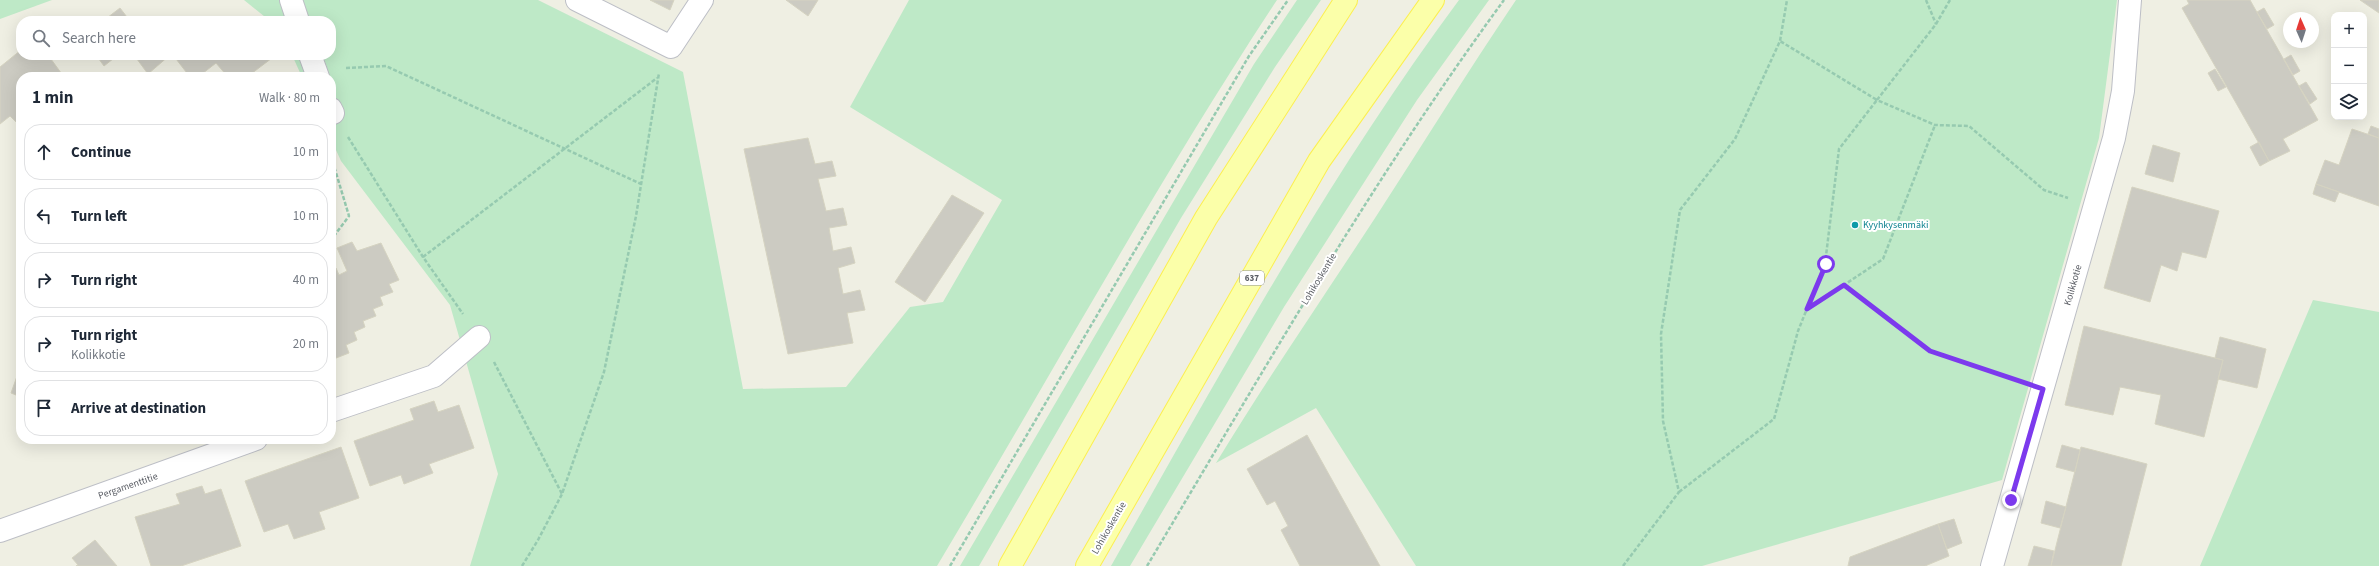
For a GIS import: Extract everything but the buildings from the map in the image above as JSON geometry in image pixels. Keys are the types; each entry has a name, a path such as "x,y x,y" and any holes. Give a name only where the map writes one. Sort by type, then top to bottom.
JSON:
{"main road":[{"path":"1010,566 1206,218 1346,0"},
{"name":"Lohikoskentie","path":"1087,566 1319,161 1433,0"}],"street":[{"path":"291,0 296,16"},
{"path":"577,0 671,47 702,0"},
{"name":"Kolikkotie","path":"1992,566 2114,138 2123,91 2130,0"},
{"path":"336,409 434,376 479,337"},
{"name":"Pergamenttitie","path":"0,531 242,444"}],"path":[{"path":"950,566 1249,56 1288,0"},
{"name":"Lohikoskentie","path":"1147,566 1327,264 1462,56 1504,0"},
{"path":"1679,492 1663,421 1661,334 1680,210 1735,139 1780,42 1787,0"},
{"path":"1926,0 1936,24"},
{"path":"1623,566 1679,492 1774,419 1798,331 1826,264 1839,149 1936,24 1950,0"},
{"path":"1780,42 1877,100 1935,126 1969,126 2044,190 2095,208"},
{"path":"522,566 538,540 562,494 604,372 641,184 657,78 671,47"},
{"path":"315,67 386,66 641,184"},
{"path":"423,257 566,150 657,78"},
{"path":"336,117 423,257 479,337 510,391 562,494"},
{"path":"1807,309 1883,259 1935,126"},
{"path":"336,173 349,216 336,233"},
{"path":"1844,285 1930,351 2043,389"}],"green space":[{"path":"0,0 52,0 0,19"},
{"path":"244,0 538,0 683,72 743,389 846,387 910,307 943,302 1002,200 850,107 909,0 1277,0 1232,69 1146,210 937,566 470,566 498,474 450,305 341,161 336,150 336,72 300,72 294,60 336,60 336,16 264,16"},
{"path":"1297,0 1321,0 1275,67 1181,218 979,566 960,566 1254,64"},
{"path":"1459,0 1489,0 1417,100 1284,307 1130,566 1111,566 1276,278 1364,137"},
{"path":"1516,0 2117,0 2099,138 2002,480 1702,566 1416,566 1316,408 1216,463"},
{"path":"2313,300 2379,312 2379,566 2200,566"}],"place":[{"name":"Kyyhkysenmäki","path":"1855,225"}],"route":[{"path":"1826,264 1807,309 1844,285 1930,351 2043,389 2011,500"}]}
